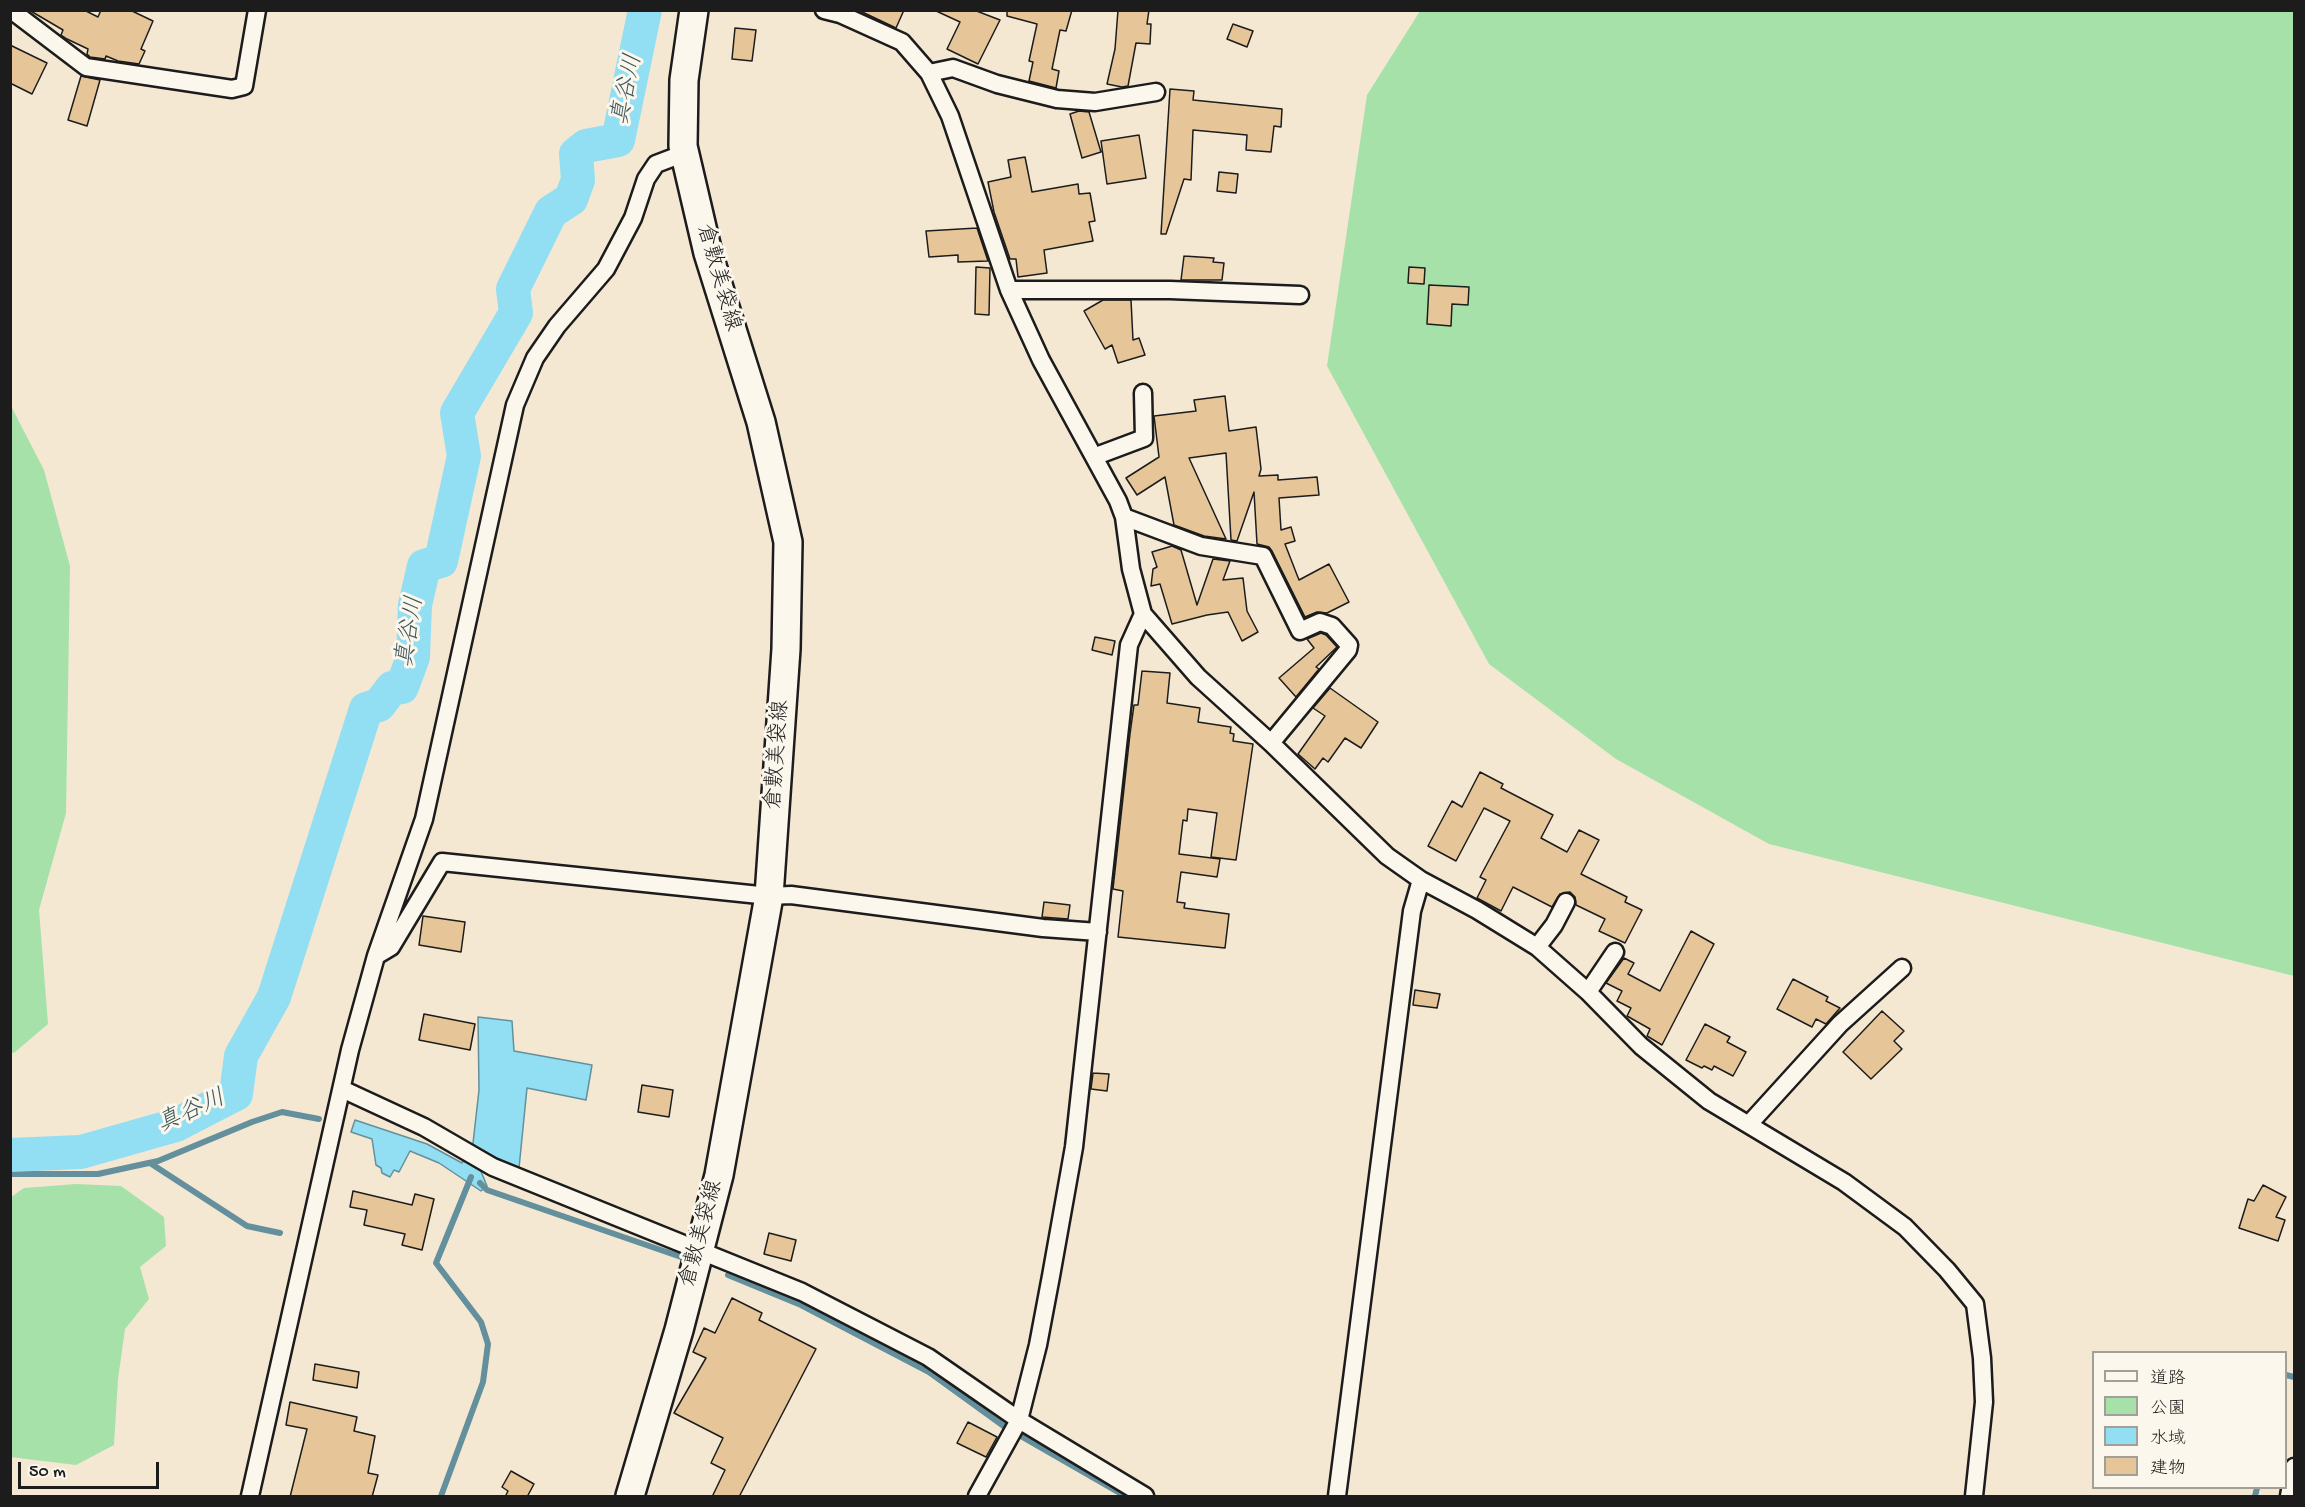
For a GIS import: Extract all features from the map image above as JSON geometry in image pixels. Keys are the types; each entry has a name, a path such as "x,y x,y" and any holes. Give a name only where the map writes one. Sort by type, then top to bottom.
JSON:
{"main road":[{"name":"倉敷美袋線","path":"630,1497 673,1352 719,1175 769,896 786,649 788,542 761,422 708,253 685,153 684,80 694,10"}],"street":[{"path":"11,10 86,67 232,89 244,86 257,10"},
{"path":"825,10 840,14 902,42 929,73 950,116 1009,290 1041,360 1096,456 1124,517 1131,569 1143,614 1198,677 1271,743 1387,856 1421,880 1477,910 1537,947 1588,992 1641,1046 1709,1101 1750,1123 1844,1182 1905,1227 1947,1270 1975,1304 1982,1358 1984,1402 1974,1497"},
{"path":"929,73 953,68 997,84 1056,99 1095,102 1156,92"},
{"path":"250,1497 342,1089 376,956 424,819 515,405 535,358 557,326 606,269 633,218 646,179 656,164 685,153"},
{"path":"1009,290 1170,290 1300,295"},
{"path":"1096,456 1144,438 1143,393"},
{"path":"1124,517 1201,546 1263,556 1300,631 1320,622 1332,626 1349,645 1348,650 1271,743"},
{"path":"977,1497 1015,1428 1038,1346 1074,1147 1129,645 1143,614"},
{"path":"376,956 391,947 442,862 769,896 791,895 1043,928 1098,932"},
{"path":"1337,1497 1412,911 1421,880"},
{"path":"1537,947 1554,925 1566,902"},
{"path":"1588,992 1616,952"},
{"path":"1750,1123 1840,1024 1902,968"},
{"path":"342,1089 424,1127 493,1167 802,1292 928,1357 1015,1428 1145,1497"},
{"path":"2289,1497 2295,1467"}],"green space":[{"path":"1420,11 2294,11 2294,976 1769,844 1616,759 1489,664 1327,366 1367,95"},
{"path":"10,404 44,470 70,566 66,813 39,910 48,1024 14,1053 10,1052"},
{"path":"76,1184 121,1186 164,1217 166,1246 140,1267 149,1299 125,1329 118,1379 114,1445 76,1465 10,1457 11,1197 24,1188"}],"water":[{"path":"478,1017 512,1021 514,1051 592,1065 586,1100 527,1088 519,1168 488,1154 480,1169 487,1186 481,1191 439,1163 410,1151 399,1172 394,1170 390,1177 382,1173 381,1168 376,1165 372,1139 351,1132 355,1120 427,1144 462,1163 473,1143 479,1090"}],"building":[{"path":"29,10 84,10 98,17 101,10 130,10 153,21 141,49 145,51 139,64 118,61 106,56 105,59 90,57 87,54 88,49 67,39 61,35 63,30"},
{"path":"858,10 904,10 896,28"},
{"path":"934,10 974,10 1000,20 978,64 947,49 960,22"},
{"path":"1007,10 1072,10 1066,31 1060,30 1052,69 1059,71 1056,88 1029,81 1033,62 1029,61 1037,24 1007,16"},
{"path":"1118,10 1149,10 1147,24 1151,24 1150,44 1136,43 1128,86 1122,87 1107,84 1115,49"},
{"path":"1233,24 1253,31 1247,47 1227,39"},
{"path":"735,28 756,30 752,61 732,59"},
{"path":"10,45 47,63 32,94 10,83"},
{"path":"81,76 100,80 87,126 68,120"},
{"path":"1170,89 1194,91 1193,100 1282,109 1281,127 1274,126 1271,152 1246,150 1247,135 1193,130 1191,180 1184,179 1166,234 1161,234"},
{"path":"1079,111 1089,112 1101,152 1082,158 1070,114"},
{"path":"1139,135 1146,178 1107,184 1101,141"},
{"path":"1025,157 1032,192 1078,184 1079,194 1090,193 1095,221 1089,222 1093,241 1044,250 1047,273 1018,277 1016,259 1010,259 994,212 988,182 1011,177 1008,160"},
{"path":"1219,172 1238,174 1236,193 1217,191"},
{"path":"977,228 988,261 958,262 958,255 929,257 926,231"},
{"path":"1184,256 1214,258 1213,262 1224,263 1222,280 1181,280"},
{"path":"976,267 990,268 989,315 975,314"},
{"path":"1409,267 1425,268 1424,284 1408,283"},
{"path":"1429,285 1469,287 1468,305 1452,304 1451,326 1427,324"},
{"path":"1103,300 1131,300 1133,340 1139,338 1145,355 1118,363 1112,345 1105,349 1084,311"},
{"path":"1225,396 1229,431 1256,427 1261,469 1259,476 1278,475 1278,480 1317,477 1319,495 1279,498 1281,530 1291,527 1295,541 1285,544 1299,580 1329,564 1349,602 1327,613 1317,612 1305,617 1272,551 1269,547 1257,544 1254,492 1237,541 1231,540 1226,453 1189,458 1226,539 1204,536 1174,525 1165,477 1137,495 1126,478 1159,457 1154,416 1196,411 1194,400"},
{"path":"1172,546 1181,550 1197,605 1213,559 1230,561 1223,580 1243,578 1247,611 1258,632 1242,641 1228,612 1172,624 1160,584 1151,586 1153,569 1157,567 1152,552"},
{"path":"1321,633 1337,647 1316,667 1319,669 1296,697 1279,678 1314,648 1307,639"},
{"path":"1095,637 1115,641 1112,655 1092,650"},
{"path":"1142,671 1170,673 1167,703 1200,708 1198,722 1231,727 1230,733 1234,734 1233,741 1253,744 1236,860 1211,857 1217,813 1188,809 1187,821 1183,820 1179,854 1220,859 1217,877 1181,872 1177,902 1185,903 1184,908 1229,914 1225,948 1118,937 1123,891 1113,889 1130,734 1134,705 1138,705"},
{"path":"1330,688 1378,722 1361,748 1345,738 1328,762 1323,758 1315,769 1298,754 1325,716 1313,708"},
{"path":"1480,772 1503,784 1501,788 1553,815 1541,838 1567,852 1579,830 1599,840 1581,874 1627,897 1625,902 1642,910 1625,943 1599,931 1605,919 1576,905 1575,897 1570,892 1560,894 1552,907 1513,887 1501,911 1477,898 1486,880 1480,877 1510,821 1484,808 1456,861 1428,846 1452,801 1462,807"},
{"path":"1044,902 1070,905 1068,919 1042,917"},
{"path":"423,916 465,922 461,952 419,945"},
{"path":"1691,931 1714,944 1662,1045 1647,1036 1650,1029 1627,1016 1631,1008 1617,1001 1622,991 1606,983 1624,958 1634,963 1628,974 1660,991"},
{"path":"1793,979 1828,997 1826,1001 1840,1008 1826,1024 1816,1019 1812,1027 1777,1009"},
{"path":"1415,990 1440,994 1437,1008 1413,1005"},
{"path":"1882,1011 1904,1031 1894,1041 1902,1049 1871,1079 1843,1052"},
{"path":"424,1014 475,1024 470,1050 419,1040"},
{"path":"1705,1024 1730,1037 1727,1042 1746,1052 1733,1076 1714,1066 1712,1070 1704,1066 1702,1068 1686,1060"},
{"path":"1093,1073 1109,1074 1107,1091 1091,1089"},
{"path":"642,1085 673,1090 669,1117 638,1112"},
{"path":"2263,1185 2286,1197 2276,1217 2285,1220 2278,1241 2239,1228 2248,1199 2254,1201"},
{"path":"353,1191 412,1205 415,1194 434,1199 422,1250 402,1245 405,1234 364,1225 367,1210 350,1207"},
{"path":"769,1233 796,1240 791,1261 764,1254"},
{"path":"732,1298 762,1313 759,1320 816,1349 739,1497 712,1497 725,1470 711,1463 723,1438 674,1413 706,1358 693,1352 704,1328 715,1333"},
{"path":"315,1364 359,1372 357,1388 313,1380"},
{"path":"290,1402 357,1417 354,1431 375,1436 368,1473 378,1475 372,1497 290,1497 307,1429 286,1425"},
{"path":"968,1422 997,1437 986,1457 957,1443"},
{"path":"511,1471 534,1484 527,1497 505,1497 508,1491 502,1487"}],"waterway":[{"name":"真谷川","path":"10,1155 81,1152 176,1125 236,1094 241,1056 274,997 366,709 379,705 392,688 402,687 413,657 415,605 424,566 441,561 464,456 457,413 516,313 513,289 551,212 571,199 578,180 576,154 586,146 618,140 645,10"},
{"path":"10,1174 98,1174 158,1161 282,1112 319,1119"},
{"path":"150,1163 247,1226 280,1233"},
{"path":"441,1496 483,1382 488,1344 481,1322 436,1263 471,1177"},
{"path":"480,1183 487,1190 684,1258"},
{"path":"728,1275 801,1305 929,1372 1005,1427 1125,1496"},
{"path":"2287,1375 2294,1377"},
{"path":"2255,1496 2257,1489"}]}
